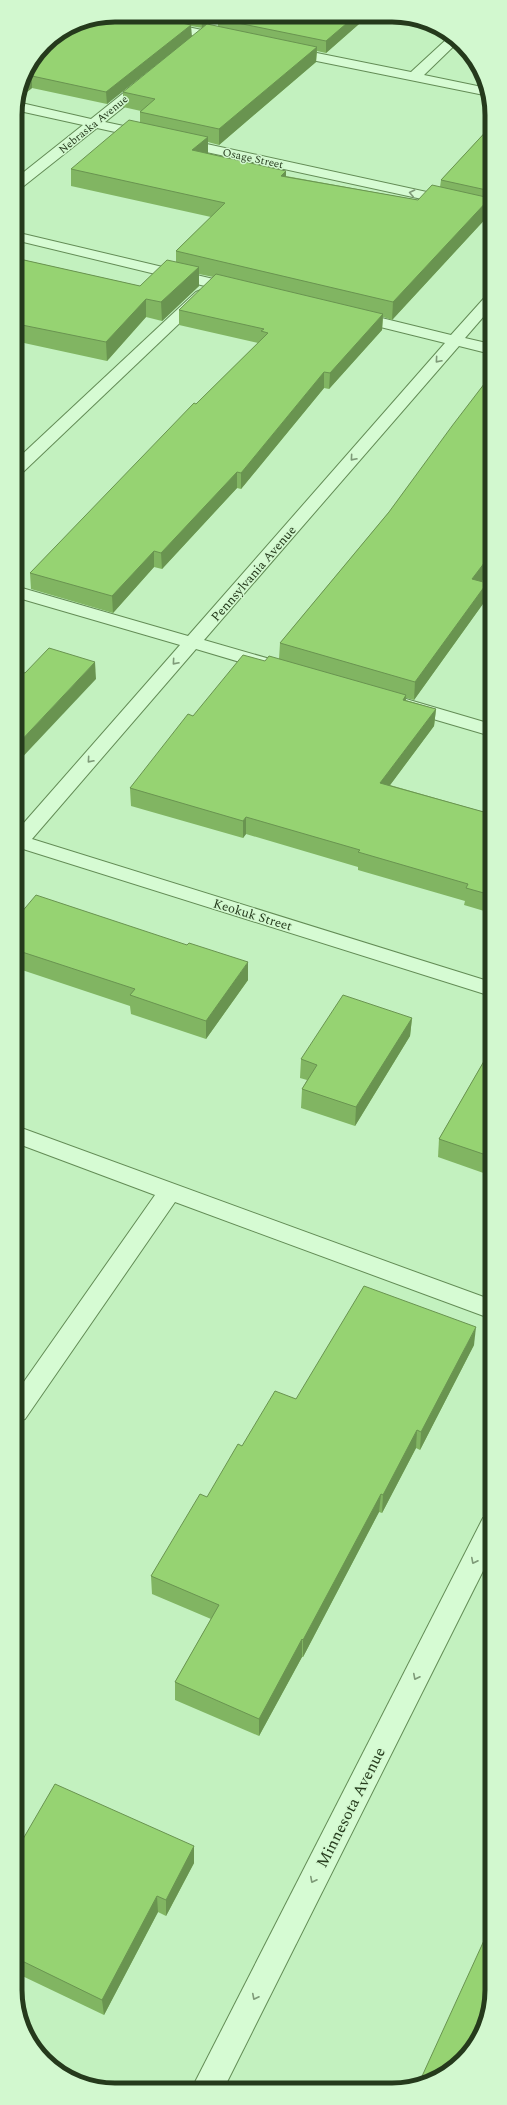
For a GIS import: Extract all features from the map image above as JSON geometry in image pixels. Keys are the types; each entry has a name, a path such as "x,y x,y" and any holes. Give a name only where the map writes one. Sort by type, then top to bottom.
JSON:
{"street":[{"path":"143,22 235,40"},
{"path":"192,44 216,25"},
{"path":"414,77 451,43"},
{"path":"274,48 482,91"},
{"name":"Nebraska Avenue","path":"22,180 156,74"},
{"name":"Osage Street","path":"22,107 485,209"},
{"path":"22,238 251,292"},
{"path":"22,463 213,283"},
{"name":"Pennsylvania Avenue","path":"22,836 485,306"},
{"path":"342,314 485,348"},
{"path":"22,593 284,670"},
{"path":"392,701 485,728"},
{"name":"Keokuk Street","path":"22,844 485,986"},
{"path":"22,1136 485,1307"},
{"path":"22,1403 170,1191"},
{"name":"Minnesota Avenue","path":"211,2083 485,1540"}],"building":[{"path":"115,22 178,22 191,25 106,92 32,76 30,78 34,68 49,49 68,34 91,25"},
{"path":"233,22 348,22 326,41"},
{"path":"207,24 317,47 219,129 140,112 155,99 123,92"},
{"path":"129,120 208,137 192,150 286,171 281,176 418,200 432,185 485,197 485,203 393,302 176,251 225,203 71,169"},
{"path":"485,132 485,190 441,180"},
{"path":"22,260 140,286 167,260 199,267 161,302 146,299 106,342 22,325"},
{"path":"216,274 383,314 330,373 324,372 241,473 237,472 161,553 154,551 112,596 30,573 194,403 196,404 268,333 261,331 264,329 179,310"},
{"path":"485,383 485,562 472,579 485,582 485,586 415,682 280,643 389,512"},
{"path":"49,648 95,662 22,740 22,672 25,673"},
{"path":"243,655 265,661 269,656 406,695 403,700 436,709 380,783 485,812 485,893 466,888 468,884 358,852 360,850 246,817 243,821 130,788 188,714 193,716"},
{"path":"36,895 187,945 189,943 248,962 206,1021 130,995 135,989 22,952 22,912"},
{"path":"343,995 412,1018 356,1107 302,1089 317,1065 301,1059"},
{"path":"485,1059 485,1155 439,1139"},
{"path":"364,1286 476,1327 421,1432 417,1430 383,1495 381,1494 259,1719 175,1682 219,1605 151,1576 200,1494 207,1497 238,1444 242,1446 275,1391 296,1399"},
{"path":"55,1784 194,1846 166,1900 157,1896 102,2000 22,1961 22,1841"},
{"path":"485,1938 485,1996 478,2026 466,2047 458,2056 444,2067 421,2078"}]}
